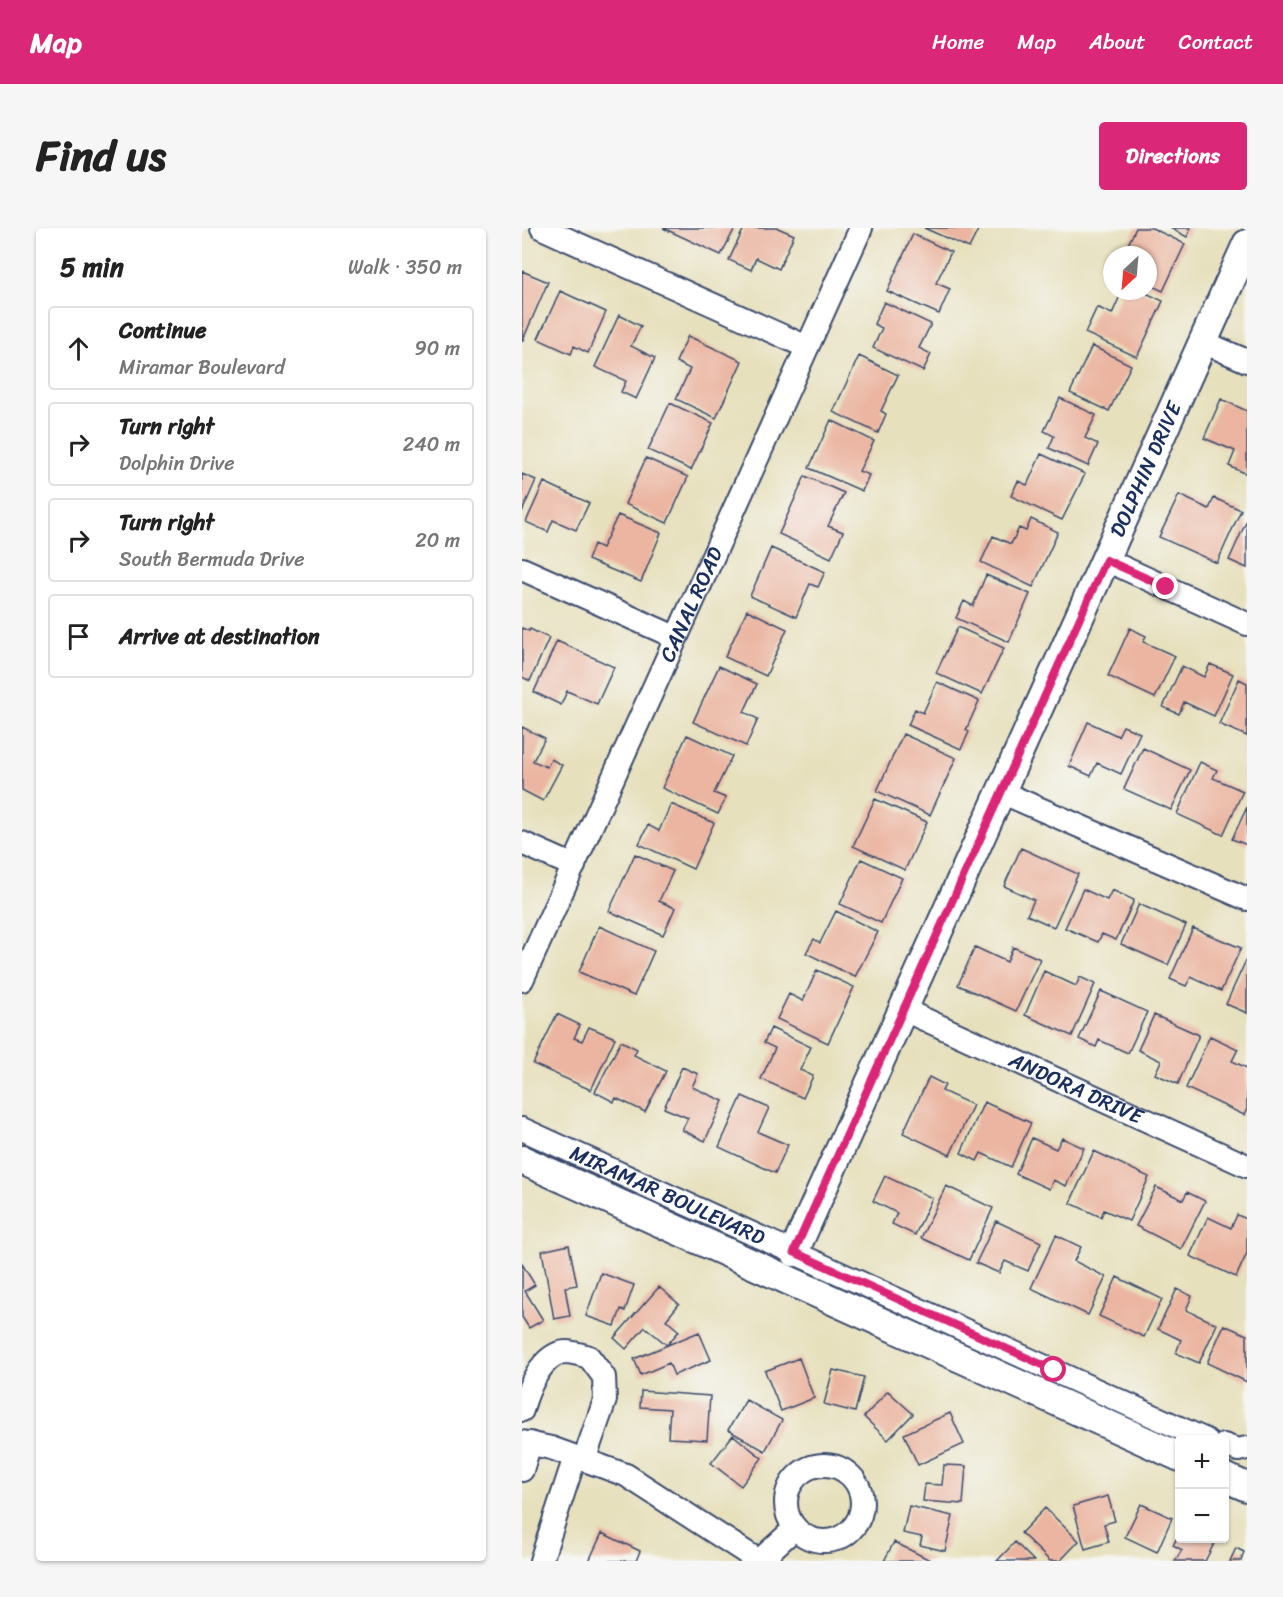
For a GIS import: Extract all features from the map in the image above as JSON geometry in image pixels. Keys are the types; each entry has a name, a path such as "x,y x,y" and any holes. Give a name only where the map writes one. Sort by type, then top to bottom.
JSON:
{"street":[{"path":"542,228 807,347"},
{"name":"CANAL ROAD","path":"522,980 861,228"},
{"name":"DOLPHIN DRIVE","path":"794,1252 1247,244"},
{"path":"1203,342 1247,361"},
{"path":"1106,560 1247,624"},
{"path":"522,569 675,637"},
{"path":"1001,792 1247,899"},
{"path":"522,843 574,866"},
{"name":"ANDORA DRIVE","path":"904,1010 1247,1166"},
{"name":"MIRAMAR BOULEVARD","path":"522,1129 1195,1435"},
{"name":"MIRAMAR BOULEVARD","path":"522,1160 1175,1455"},
{"path":"522,1410 526,1396 545,1362 565,1352 589,1357 604,1377 604,1400 541,1561"},
{"path":"522,1470 526,1443 580,1458 626,1475 759,1561 795,1528"},
{"path":"1229,1447 1238,1450 1247,1448"},
{"path":"1229,1479 1247,1487"}],"building":[{"path":"663,228 735,228 721,255"},
{"path":"744,228 778,228 794,235 779,269 756,258 751,270 729,260"},
{"path":"924,228 979,228 969,248"},
{"path":"1136,228 1152,228 1185,244 1163,291 1157,288 1157,246 1127,246"},
{"path":"1170,228 1191,228 1187,237"},
{"path":"913,234 951,252 936,283 950,289 939,314 887,291"},
{"path":"522,271 548,282 522,342"},
{"path":"560,291 606,312 588,353 574,346 571,354 538,339"},
{"path":"1157,298 1163,301 1137,357 1085,333 1097,307 1112,314 1118,300 1157,300"},
{"path":"884,302 931,324 919,348 931,354 923,371 873,348 882,328 874,324"},
{"path":"619,315 641,326 631,346 655,358 636,399 621,392 626,381 595,367"},
{"path":"688,336 742,361 716,418 676,399 690,369 676,362"},
{"path":"1092,346 1131,365 1109,411 1070,393"},
{"path":"859,356 898,375 881,411 886,414 878,433 833,412"},
{"path":"1060,398 1096,415 1085,438 1098,444 1088,466 1049,448 1054,436 1044,431"},
{"path":"1221,399 1247,411 1247,474 1229,466 1235,451 1204,438"},
{"path":"670,403 713,423 691,470 648,450"},
{"path":"831,420 874,441 859,471 869,475 862,491 809,468"},
{"path":"1041,454 1085,474 1062,520 1011,496 1018,481 1027,485"},
{"path":"646,458 688,477 667,523 625,504"},
{"path":"522,474 536,480 522,512"},
{"path":"805,476 844,493 828,526 843,532 831,558 779,534"},
{"path":"544,482 589,503 576,530 553,520 548,532 526,522"},
{"path":"1179,495 1209,509 1214,498 1241,510 1217,563 1159,537"},
{"path":"618,515 661,533 641,582 588,560 594,544 602,548"},
{"path":"1031,519 1058,532 1033,587 981,562 993,536 1011,544 1019,528 1026,531"},
{"path":"1247,520 1247,568 1229,560"},
{"path":"771,548 825,572 818,587 810,584 796,617 750,596"},
{"path":"986,575 1030,594 1009,642 956,618 964,601 973,606"},
{"path":"747,610 787,629 766,676 725,657"},
{"path":"958,627 1004,648 982,694 936,673"},
{"path":"522,628 529,631 530,629 549,638 530,681 522,677"},
{"path":"1130,628 1146,636 1143,642 1175,656 1155,698 1108,676"},
{"path":"557,641 614,667 597,704 567,691 561,705 534,692"},
{"path":"1210,664 1233,674 1214,716 1184,702 1179,714 1163,707 1182,666 1204,677"},
{"path":"719,666 757,684 744,712 758,719 746,746 693,722"},
{"path":"1239,679 1247,683 1247,736 1219,724"},
{"path":"937,682 979,701 966,730 969,732 961,749 908,725 915,709 923,713"},
{"path":"1088,722 1118,736 1123,726 1140,733 1121,774 1097,763 1091,776 1069,766"},
{"path":"522,727 545,738 533,761 547,767 551,759 562,765 543,801 522,790"},
{"path":"903,734 956,758 930,815 877,791"},
{"path":"687,735 732,756 714,793 726,798 718,814 662,788"},
{"path":"1143,748 1190,770 1171,810 1124,789"},
{"path":"1200,762 1217,770 1213,778 1243,791 1223,835 1177,814"},
{"path":"875,799 927,822 905,870 853,846"},
{"path":"671,804 714,823 693,869 639,844 648,825 659,831"},
{"path":"1247,807 1247,845 1232,839"},
{"path":"1021,848 1078,874 1054,927 1027,915 1034,900 1004,886"},
{"path":"635,854 673,871 659,901 675,908 663,935 609,911"},
{"path":"861,859 902,878 881,923 840,904"},
{"path":"1083,889 1107,900 1112,890 1134,900 1116,940 1102,934 1098,942 1065,928"},
{"path":"1139,904 1186,925 1168,965 1121,944"},
{"path":"836,911 878,932 855,977 806,953 814,939 820,943"},
{"path":"599,926 654,951 634,996 579,972"},
{"path":"1193,928 1241,948 1221,991 1191,977 1186,986 1170,979"},
{"path":"975,947 1007,962 1013,947 1040,959 1016,1011 958,985"},
{"path":"1247,958 1247,1013 1226,1004"},
{"path":"817,970 854,987 828,1043 777,1019 789,994 803,1001"},
{"path":"1044,971 1076,986 1080,977 1095,984 1072,1036 1025,1015"},
{"path":"1101,991 1147,1012 1128,1053 1099,1040 1096,1047 1079,1039"},
{"path":"557,1014 580,1025 574,1038 582,1041 589,1027 615,1038 591,1090 533,1064"},
{"path":"1154,1015 1199,1035 1178,1084 1155,1074 1161,1061 1138,1050"},
{"path":"771,1028 811,1047 800,1070 813,1076 803,1098 761,1079 775,1048 764,1043"},
{"path":"1210,1036 1238,1049 1232,1061 1247,1068 1247,1109 1244,1115 1186,1088"},
{"path":"621,1041 637,1049 634,1055 666,1071 645,1112 616,1098 614,1102 595,1092"},
{"path":"682,1067 698,1074 692,1087 723,1101 705,1141 682,1130 688,1118 664,1108"},
{"path":"929,1077 945,1085 942,1091 973,1105 950,1155 903,1133"},
{"path":"742,1096 769,1108 758,1132 788,1145 775,1173 719,1147"},
{"path":"984,1102 1031,1123 1011,1167 981,1153 977,1161 961,1153"},
{"path":"1032,1138 1056,1149 1062,1138 1084,1148 1066,1186 1053,1180 1049,1189 1016,1174"},
{"path":"1094,1151 1149,1177 1129,1221 1104,1210 1101,1217 1070,1203"},
{"path":"885,1176 932,1198 915,1235 892,1224 897,1213 873,1201"},
{"path":"946,1186 993,1208 969,1260 921,1238"},
{"path":"1156,1187 1183,1200 1187,1192 1205,1201 1181,1249 1136,1226"},
{"path":"1237,1215 1247,1219 1247,1253 1236,1277 1190,1256 1208,1217 1231,1228"},
{"path":"996,1221 1041,1242 1028,1271 1005,1261 999,1273 976,1263"},
{"path":"1056,1235 1081,1247 1074,1261 1106,1277 1088,1315 1031,1288"},
{"path":"569,1245 577,1285 565,1287 570,1316 554,1319 542,1251"},
{"path":"522,1264 535,1285 525,1291 543,1320 529,1328 522,1317"},
{"path":"601,1273 634,1285 625,1311 621,1309 615,1326 586,1316"},
{"path":"1117,1277 1162,1299 1144,1337 1099,1316"},
{"path":"659,1287 679,1304 666,1320 679,1331 667,1345 645,1327 626,1349 614,1338"},
{"path":"1177,1289 1192,1296 1186,1310 1217,1324 1199,1363 1176,1353 1181,1340 1158,1329"},
{"path":"1224,1325 1247,1335 1247,1382 1207,1363"},
{"path":"699,1332 711,1360 674,1375 669,1363 641,1375 634,1359"},
{"path":"799,1358 814,1398 781,1411 765,1371"},
{"path":"833,1370 864,1377 855,1412 824,1404"},
{"path":"641,1391 710,1396 707,1440 668,1438 670,1409 640,1407"},
{"path":"888,1391 913,1414 888,1440 864,1417"},
{"path":"746,1400 782,1420 765,1451 728,1430"},
{"path":"950,1413 964,1444 918,1465 904,1434"},
{"path":"733,1435 762,1458 741,1486 711,1463"},
{"path":"944,1465 966,1466 963,1504 923,1501 925,1484 942,1485"},
{"path":"1108,1496 1115,1521 1104,1524 1109,1542 1085,1549 1073,1506"},
{"path":"1141,1504 1172,1518 1157,1552 1125,1537"},
{"path":"909,1506 953,1516 945,1551 920,1545 922,1537 903,1533"},
{"path":"1045,1508 1079,1541 1060,1561 1050,1561 1021,1533"},
{"path":"602,1533 640,1551 636,1561 589,1561"},
{"path":"894,1542 932,1561 884,1561"},
{"path":"1015,1542 1034,1561 997,1561"},
{"path":"1175,1542 1214,1543 1205,1561 1175,1561 1182,1550 1173,1545"},
{"path":"1236,1548 1244,1552 1241,1561 1230,1561"}],"route":[{"path":"1054,1370 794,1252 1106,560 1166,587"}]}
